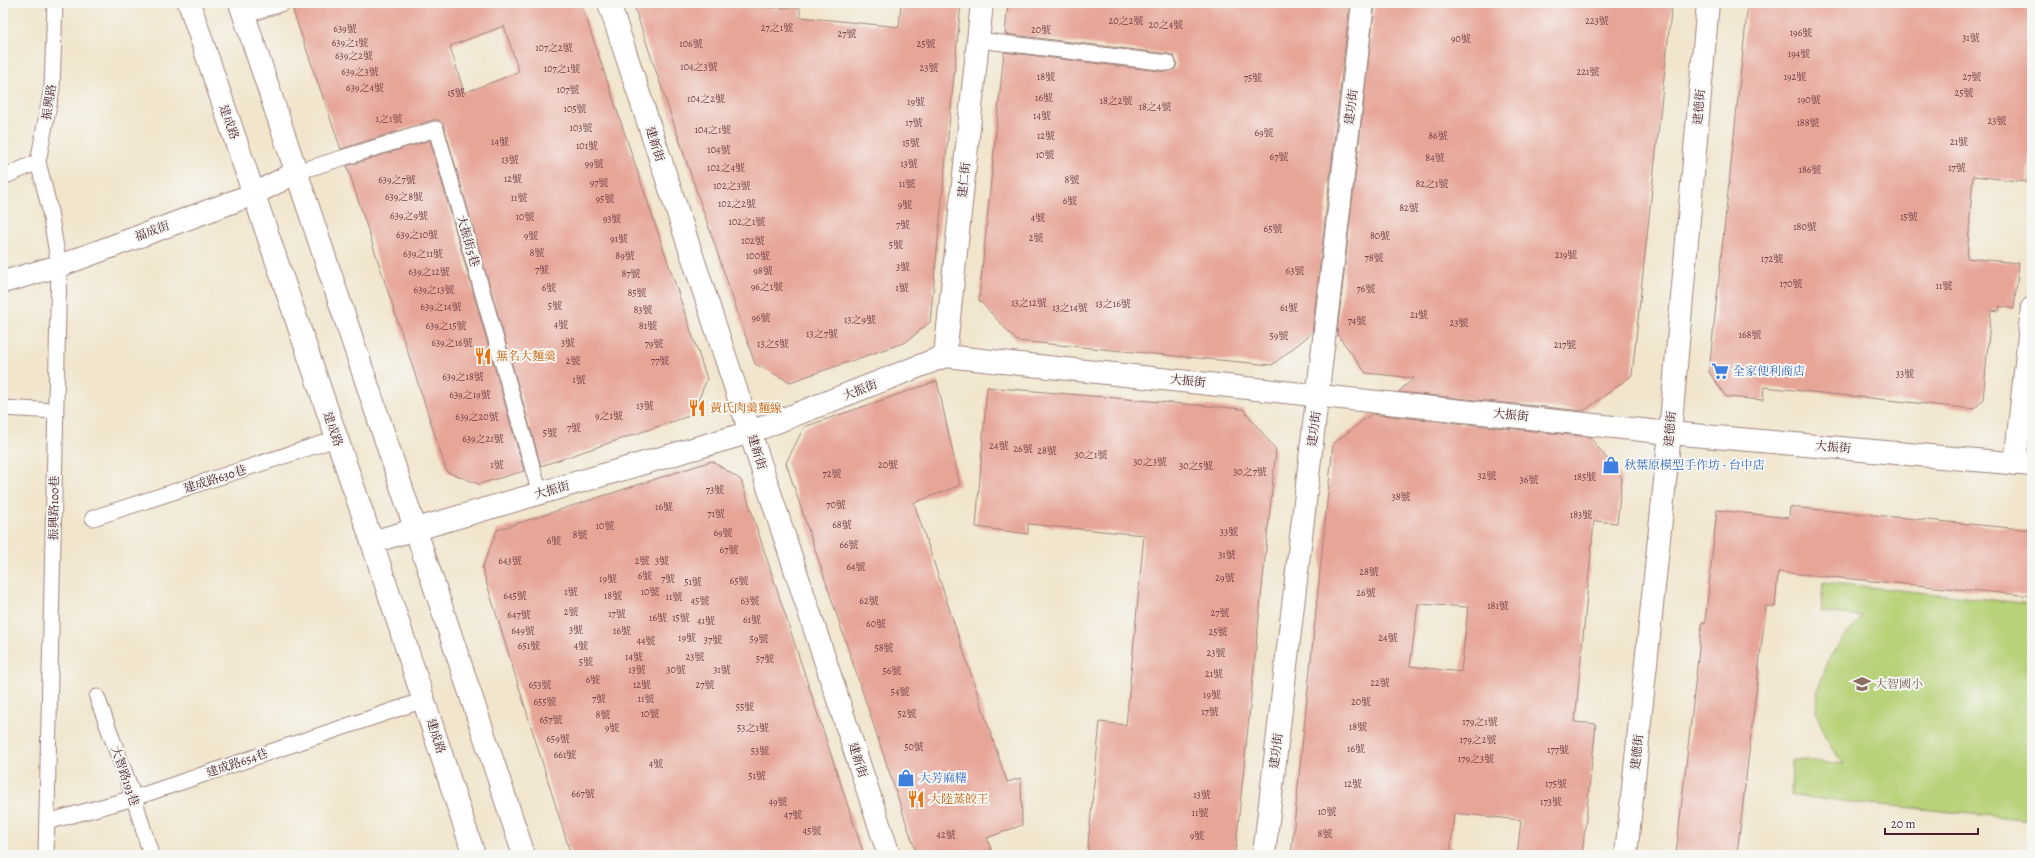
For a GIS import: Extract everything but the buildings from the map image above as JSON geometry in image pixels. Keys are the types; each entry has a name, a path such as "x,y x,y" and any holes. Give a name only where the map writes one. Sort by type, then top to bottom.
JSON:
{"street":[{"name":"建成路","path":"189,3 372,542 474,855"},
{"name":"建新街","path":"609,3 889,855"},
{"name":"建仁街","path":"945,356 982,3"},
{"name":"建功街","path":"1264,855 1363,3"},
{"name":"建德街","path":"1626,855 1670,432 1708,3"},
{"path":"242,9 524,855"},
{"name":"福成街","path":"3,282 58,266 254,194 297,172"},
{"path":"2023,464 2032,308"},
{"name":"大振街","path":"372,542 751,432 945,356 1670,432 2023,464"}],"lane":[{"name":"振興路","path":"38,162 52,88 56,3"},
{"path":"242,9 283,3"},
{"path":"978,40 1168,63"},
{"name":"大振街5巷","path":"297,172 436,129 540,494"},
{"path":"3,177 38,162"},
{"name":"振興路100巷","path":"38,162 49,206 58,266 48,822 46,855"},
{"path":"3,408 56,412"},
{"name":"建成路630巷","path":"93,518 336,439"},
{"name":"大智路193巷","path":"97,697 134,798 151,855"},
{"name":"建成路654巷","path":"48,822 134,798 424,700"}],"green space":[{"path":"1823,582 2032,604 2032,820 1791,796 1792,759 1844,764 1830,746 1816,713 1818,689 1830,656 1862,616 1821,612"}],"place":[{"name":"無名大麵羹","path":"483,356"},
{"name":"全家便利商店","path":"1720,371"},
{"name":"黃氏肉羹麵線","path":"697,408"},
{"name":"秋葉原模型手作坊 - 台中店","path":"1611,465"},
{"name":"大智國小","path":"1862,684"},
{"name":"大芳麻糬","path":"906,778"},
{"name":"大陸蒸餃王","path":"916,799"}]}
